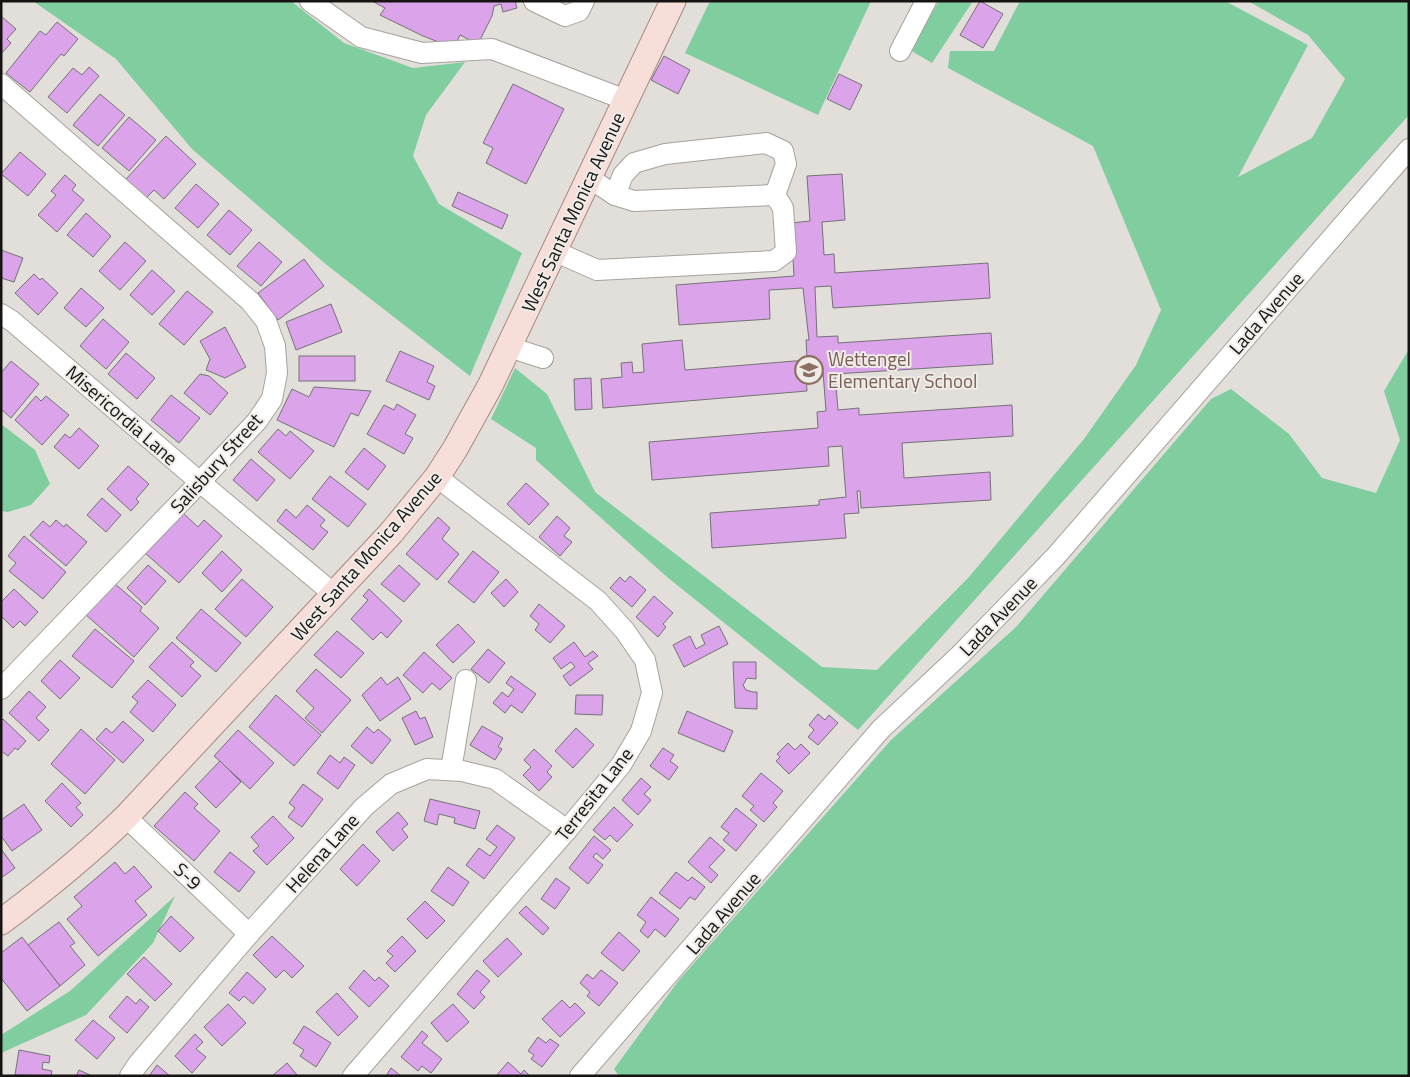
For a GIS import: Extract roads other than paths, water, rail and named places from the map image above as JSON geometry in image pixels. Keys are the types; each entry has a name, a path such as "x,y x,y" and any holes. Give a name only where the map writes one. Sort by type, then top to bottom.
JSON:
{"main road":[{"name":"West Santa Monica Avenue","path":"1,922 67,872 126,818 391,534 437,477 473,418 509,347 673,1"}],"street":[{"path":"310,1 361,37 422,53 492,49 626,100"},
{"path":"534,1 565,16 579,11 584,1"},
{"path":"900,51 926,1"},
{"name":"Salisbury Street","path":"1,84 250,300 266,322 276,346 278,373 272,399 257,421 1,689"},
{"path":"615,196 623,175 634,163 665,154 766,143 783,151 786,164 775,195"},
{"name":"Lada Avenue","path":"580,1076 881,729 961,654 1056,556 1409,149"},
{"path":"590,178 615,196 634,201 775,195"},
{"path":"554,251 597,270 774,260 786,252 784,208 775,195"},
{"name":"Misericordia Lane","path":"1,314 12,320 335,595"},
{"path":"509,347 543,358"},
{"name":"Terresita Lane","path":"353,1076 567,830 621,765 641,731 652,693 645,660 625,631 598,601 437,477"},
{"path":"451,770 466,680"},
{"name":"Helena Lane","path":"130,1076 138,1064 249,934 364,807 391,784 426,769 462,771 495,780 567,830"},
{"name":"S-9","path":"126,818 249,934"}],"place":[{"name":"Wettengel Elementary School","path":"809,370"}]}
